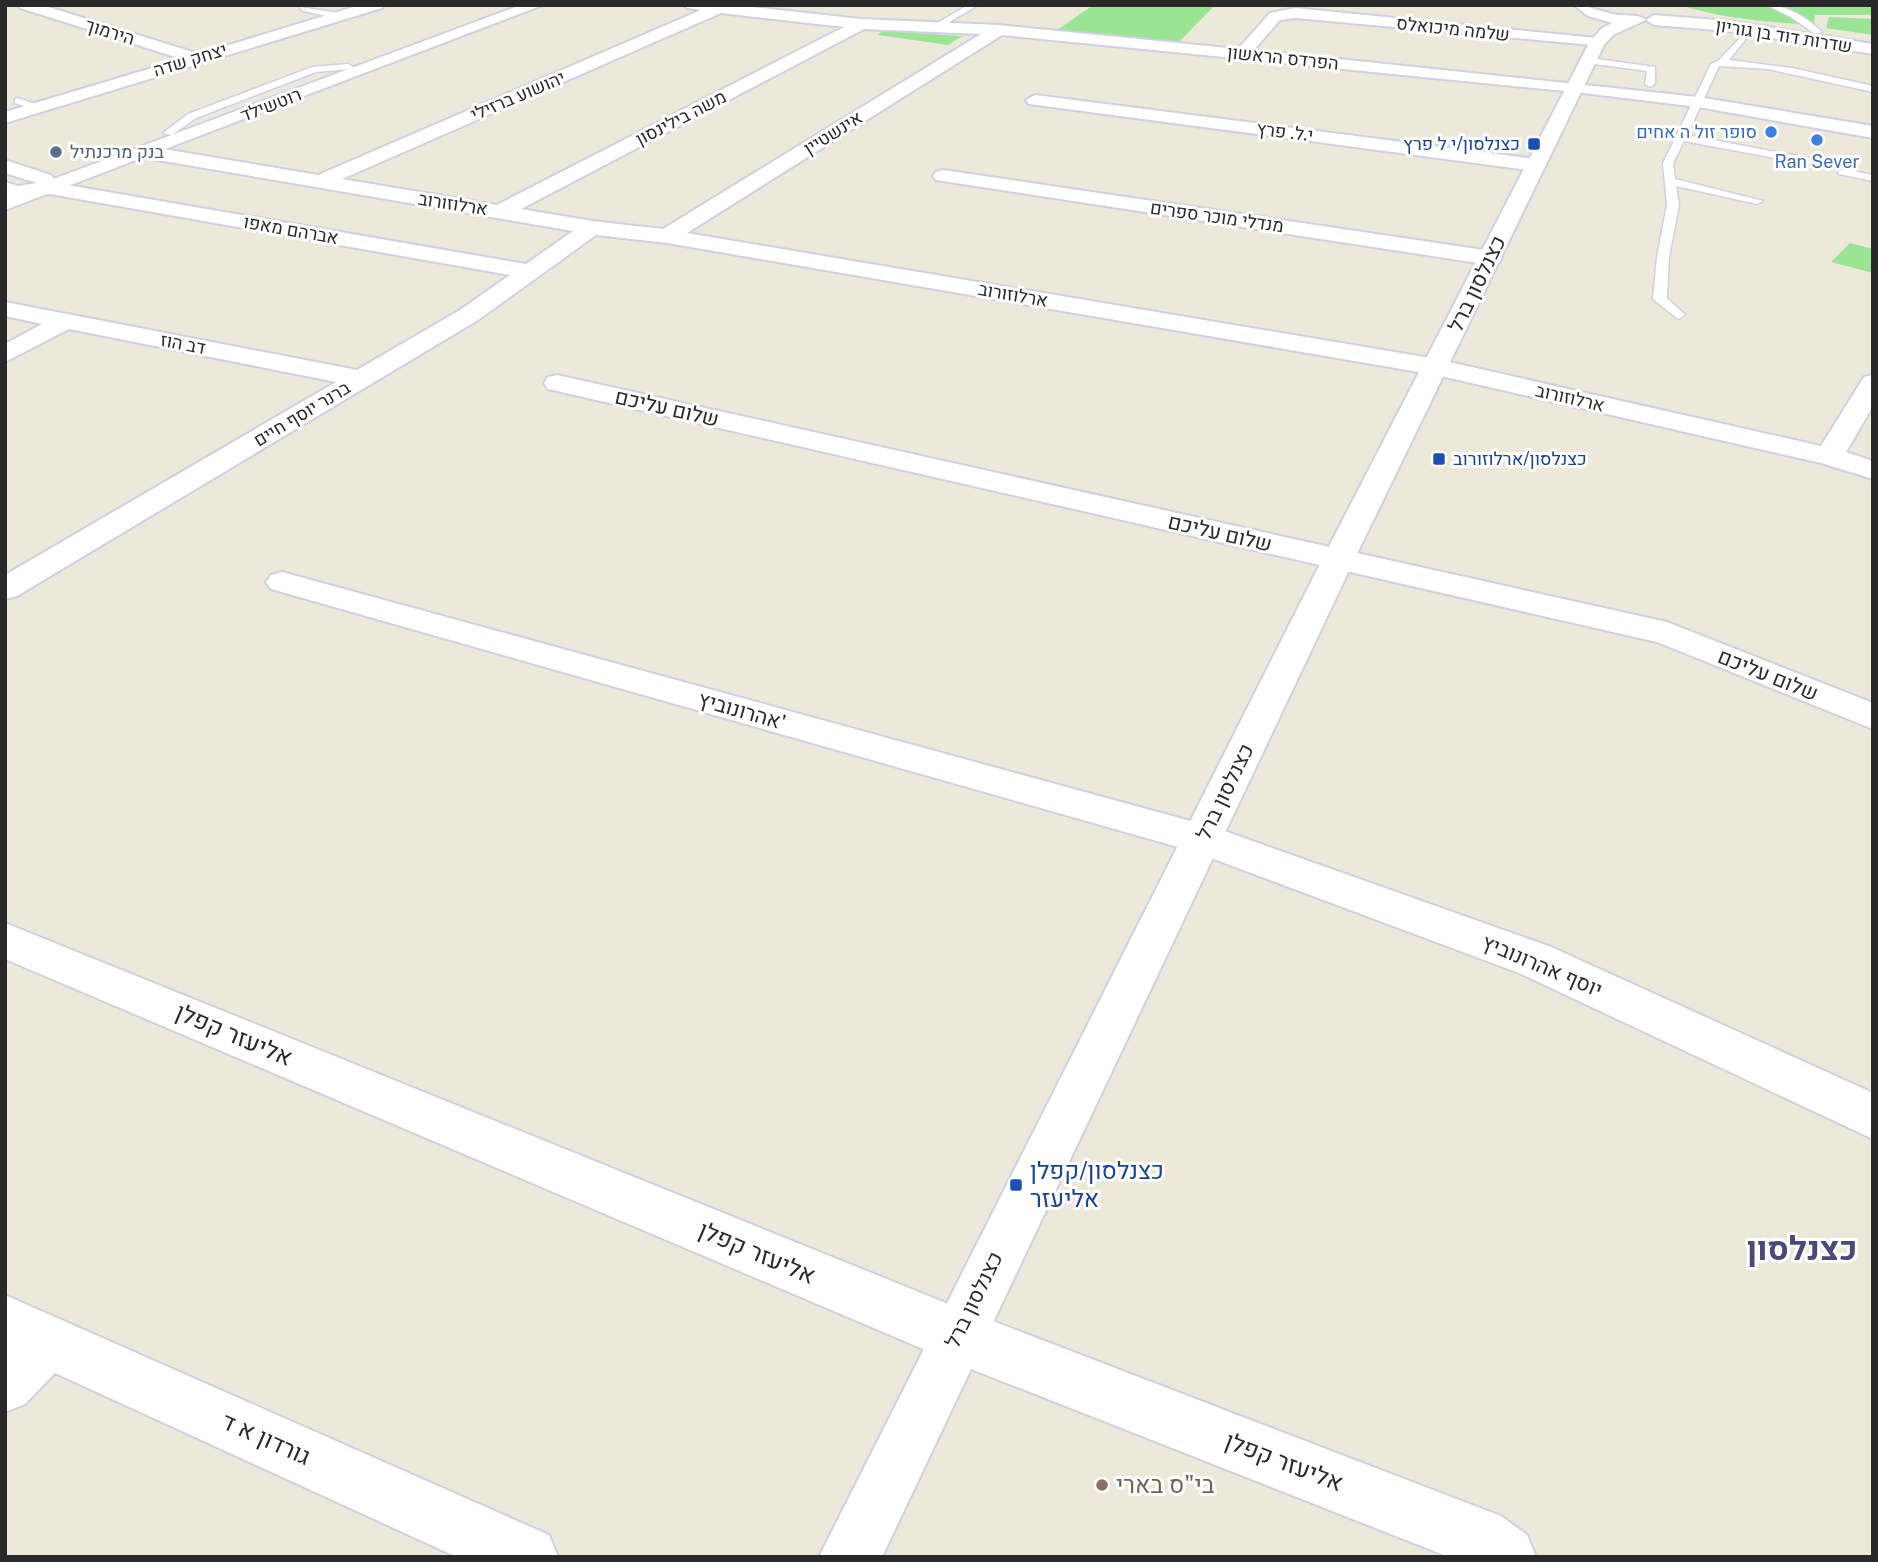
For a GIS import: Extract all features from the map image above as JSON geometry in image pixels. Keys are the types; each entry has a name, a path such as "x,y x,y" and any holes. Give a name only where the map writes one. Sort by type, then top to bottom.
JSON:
{"street":[{"name":"הירמוך","path":"25,5 196,58"},
{"path":"47,12 73,5"},
{"name":"יצחק שדה","path":"5,118 376,5"},
{"name":"רוטשילד","path":"47,183 168,133 512,5"},
{"name":"רוטשילד","path":"8,196 146,152 536,5"},
{"name":"הפרדס הראשון","path":"703,7 861,24 999,30 1242,54 1592,31 1698,102 1873,132"},
{"name":"יהושוע ברזילי","path":"319,182 703,7"},
{"path":"1592,31 1658,10"},
{"name":"שדרות דוד בן גוריון","path":"1658,10 1690,12 1873,41"},
{"name":"שדרות דוד בן גוריון","path":"1658,10 1729,26 1873,50"},
{"name":"שלמה מיכואלס","path":"1242,54 1275,16 1295,13 1592,31"},
{"name":"משה בילינסון","path":"500,212 861,24"},
{"name":"אינשטיין","path":"667,236 999,30"},
{"name":"כצנלסון ברל","path":"850,1557 956,1335 1536,165 1592,31"},
{"name":"י.ל. פרץ","path":"1035,100 1536,165"},
{"name":"ארלוזורוב","path":"146,152 592,228 667,236 1436,368 1829,456 1873,470"},
{"name":"אברהם מאפו","path":"5,166 47,183 531,272"},
{"name":"מנדלי מוכר ספרים","path":"943,176 1491,257"},
{"name":"ברנר יוסף חיים","path":"5,589 469,315 592,228"},
{"name":"דב הוז","path":"5,309 361,379"},
{"path":"5,354 66,321"},
{"name":"שלום עליכם","path":"557,383 1667,634 1873,717"},
{"path":"1829,456 1873,383"},
{"name":"אהרונוביץ'","path":"282,582 1202,839"},
{"name":"יוסף אהרונוביץ","path":"1202,839 1535,960 1873,1117"},
{"name":"אליעזר קפלן","path":"7,943 956,1335 1479,1538 1505,1557"},
{"path":"5,1384 27,1331"},
{"name":"גורדון א ד","path":"27,1331 527,1557"}],"lane":[{"path":"933,28 974,5"},
{"path":"1771,5 1794,15 1818,32"},
{"path":"303,9 340,16"},
{"path":"1592,31 1652,69 1650,84"},
{"path":"1678,315 1660,299 1663,257 1674,205 1668,163 1716,64 1723,61 1742,39"},
{"path":"1723,61 1873,89"},
{"path":"18,101 37,108"},
{"path":"1681,137 1829,165"},
{"path":"1843,172 1873,178"},
{"path":"1670,181 1757,201"}],"green space":[{"path":"1093,5 1215,5 1178,43 1056,31"},
{"path":"1680,5 1873,5 1873,15 1815,15 1814,25 1730,17"},
{"path":"1829,17 1873,19 1873,35 1826,28"},
{"path":"882,31 962,36 948,45 878,35"},
{"path":"1850,243 1873,249 1873,273 1831,262"}],"place":[{"name":"סופר זול ה אחים","path":"1771,132"},
{"name":"Ran Sever","path":"1817,140"},
{"name":"כצנלסון/י ל פרץ","path":"1534,144"},
{"name":"בנק מרכנתיל","path":"56,152"},
{"name":"כצנלסון/ארלוזורוב","path":"1439,459"},
{"name":"כצנלסון/קפלן אליעזר","path":"1016,1185"},
{"name":"בי\"ס בארי","path":"1102,1485"}],"district":[{"name":"כצנלסון","path":"1802,1248"}]}
